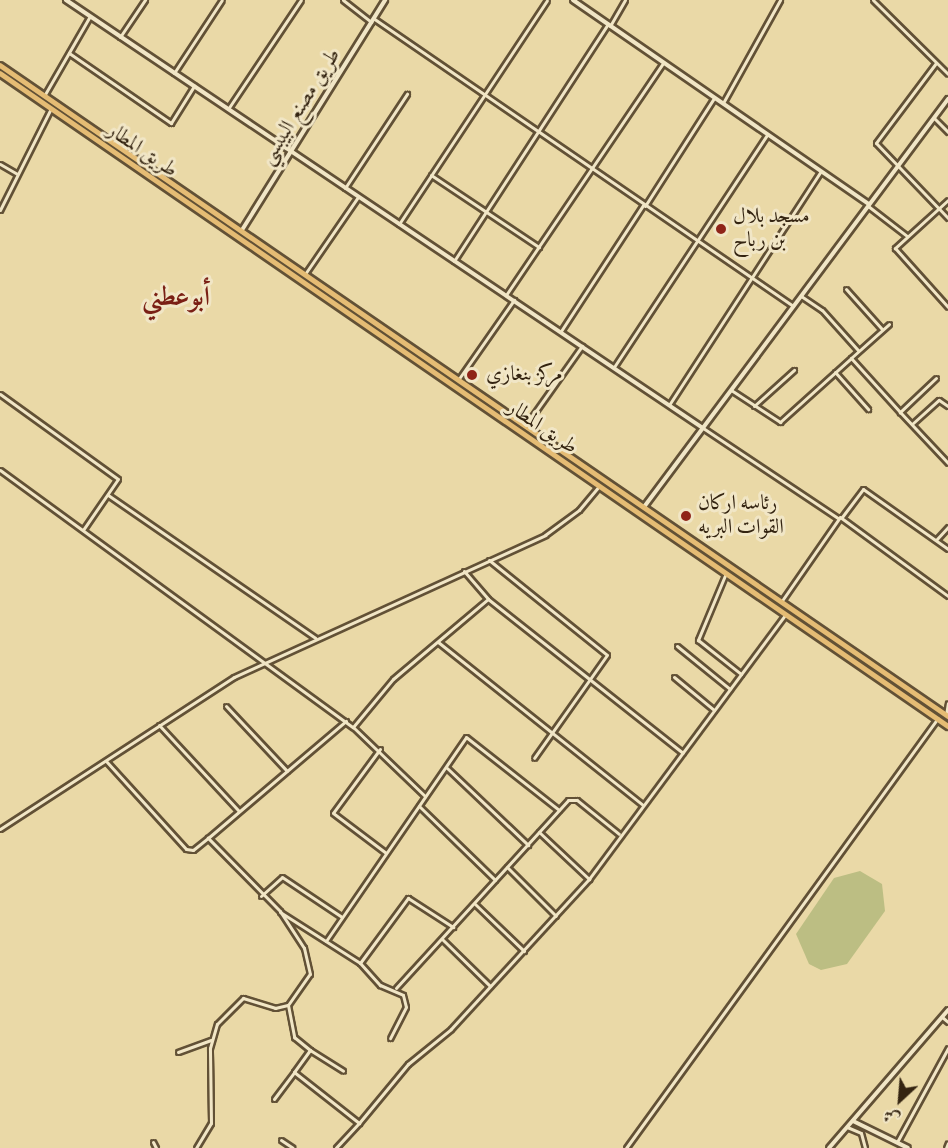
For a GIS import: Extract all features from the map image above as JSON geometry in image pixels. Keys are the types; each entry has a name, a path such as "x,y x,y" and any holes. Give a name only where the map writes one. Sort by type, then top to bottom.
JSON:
{"highway":[{"name":"طريق المطار","path":"0,65 947,716"},
{"name":"طريق المطار","path":"0,73 948,726"},
{"path":"96,140 99,133"}],"street":[{"path":"67,0 703,428 840,517 948,596"},
{"path":"120,37 145,0"},
{"path":"174,74 222,0"},
{"path":"228,109 301,0"},
{"path":"343,0 794,306"},
{"name":"طريق مصنع البيبسي","path":"242,230 385,0"},
{"path":"399,224 547,0"},
{"path":"573,0 821,171 869,205 907,236"},
{"path":"454,261 485,210 626,0"},
{"path":"723,104 780,0"},
{"path":"873,0 948,75"},
{"path":"44,96 90,16"},
{"path":"69,53 171,123 194,86"},
{"path":"506,295 663,63"},
{"path":"936,63 876,141 948,218"},
{"path":"345,188 407,94"},
{"path":"561,332 714,98"},
{"path":"644,507 948,99"},
{"path":"0,210 51,108"},
{"path":"934,118 948,132"},
{"path":"614,367 767,135"},
{"path":"0,164 17,174"},
{"path":"669,405 821,171"},
{"path":"431,176 539,247"},
{"path":"304,274 358,197"},
{"path":"948,200 907,236 895,250 948,307"},
{"path":"846,289 882,329"},
{"path":"801,296 824,311 858,350"},
{"path":"458,380 514,300"},
{"path":"731,390 780,422 889,324"},
{"path":"525,426 582,346"},
{"path":"851,358 948,463"},
{"path":"754,406 794,370"},
{"path":"835,372 868,409"},
{"path":"900,411 936,378"},
{"path":"0,394 118,478 83,530"},
{"path":"912,424 939,399 948,406"},
{"path":"0,470 346,721 380,749 425,796"},
{"path":"0,829 159,725 264,661 554,529 598,487"},
{"path":"781,602 840,517 863,489 948,549"},
{"path":"108,495 315,638"},
{"path":"936,540 948,527"},
{"path":"489,560 604,651 606,660 534,758"},
{"path":"464,571 488,598 683,753"},
{"path":"726,573 698,640 741,674"},
{"path":"353,727 393,679 488,598"},
{"path":"336,1148 404,1068 451,1029 589,879 785,615"},
{"path":"438,642 643,805"},
{"path":"676,646 730,689"},
{"path":"674,677 714,710"},
{"path":"935,708 947,704 947,716"},
{"path":"226,706 287,771"},
{"path":"626,1148 938,718"},
{"path":"106,760 186,849 193,850 346,721"},
{"path":"159,725 239,811"},
{"path":"326,941 466,737 559,810"},
{"path":"380,749 333,813 386,853"},
{"path":"446,767 528,845"},
{"path":"396,988 559,810 574,799 620,835"},
{"path":"419,805 495,880"},
{"path":"539,832 589,879"},
{"path":"208,838 261,896 360,963 380,985 396,988"},
{"path":"507,867 556,916"},
{"path":"261,896 282,877 342,917"},
{"path":"360,963 408,898 453,927"},
{"path":"475,904 524,951"},
{"path":"280,911 304,948 310,970 288,1005 294,1037 309,1050 343,1071"},
{"path":"442,939 490,986"},
{"path":"390,1038 406,1007 396,988"},
{"path":"178,1052 211,1040 240,999 275,1008 288,1005"},
{"path":"829,1148 948,1010"},
{"path":"942,1017 948,1022"},
{"path":"196,1148 211,1120 211,1040"},
{"path":"897,1142 948,1048"},
{"path":"274,1099 309,1050"},
{"path":"294,1072 359,1123"},
{"path":"853,1121 908,1148"},
{"path":"847,1127 861,1134 865,1148"},
{"path":"281,1140 293,1148"},
{"path":"153,1142 156,1148"},
{"path":"946,1148 948,1143"}],"green space":[{"path":"860,871 882,884 885,911 847,964 821,970 809,964 796,934 834,878"}],"place":[{"name":"مسجد بلال بن رباح","path":"721,229"},
{"name":"مركز بنغازي","path":"472,375"},
{"name":"رئاسه اركان القوات البريه","path":"686,516"}],"district":[{"name":"أبوعطني","path":"176,299"}]}
